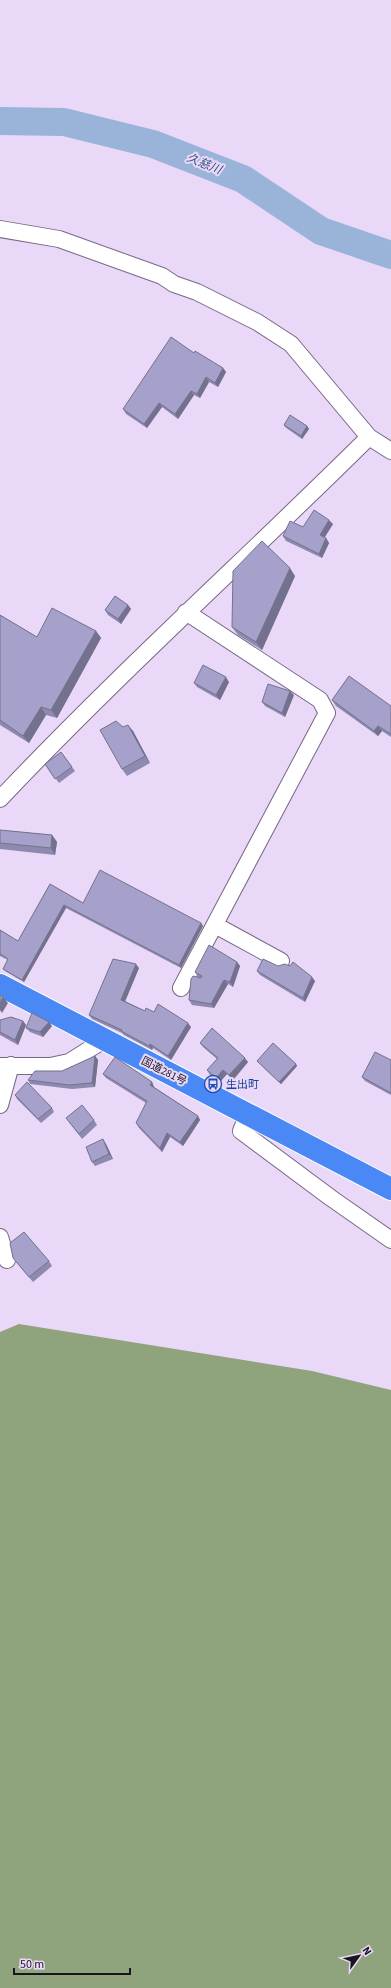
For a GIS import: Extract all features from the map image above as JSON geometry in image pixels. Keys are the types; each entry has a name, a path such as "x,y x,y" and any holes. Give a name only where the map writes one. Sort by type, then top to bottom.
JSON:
{"highway":[{"name":"国道281号","path":"0,985 391,1190"}],"street":[{"path":"0,229 59,239 162,276 174,284 197,292 257,322 291,344 369,437 391,451"},
{"path":"0,799 186,612 271,535 369,437"},
{"path":"181,988 327,713 320,700 186,612"},
{"path":"215,925 281,961"},
{"path":"0,1105 5,1065 50,1066 69,1062 104,1040"},
{"path":"248,1114 241,1131 331,1198 391,1240"},
{"path":"0,1237 7,1260"}],"green space":[{"path":"19,1324 312,1371 391,1390 391,1988 0,1988 0,1332"}],"building":[{"path":"171,337 194,353 195,351 223,368 215,383 206,377 197,394 191,391 175,414 159,403 144,424 123,409"},
{"path":"290,415 307,426 301,436 284,425"},
{"path":"314,510 329,520 320,535 326,538 319,554 283,536 290,521 303,527"},
{"path":"262,541 290,568 256,642 232,627 233,571"},
{"path":"115,596 128,605 118,619 105,610"},
{"path":"52,608 96,631 51,710 41,707 23,736 0,720 0,615 37,637"},
{"path":"203,665 226,677 216,695 194,683"},
{"path":"349,676 391,706 391,734 378,726 374,731 332,700"},
{"path":"268,684 290,691 282,713 262,702"},
{"path":"116,721 123,727 128,725 145,756 122,769 100,730"},
{"path":"61,752 72,767 55,779 45,764"},
{"path":"0,830 52,835 51,848 0,843"},
{"path":"100,870 201,923 179,965 64,905 22,980 3,969 8,959 0,954 0,930 18,941 50,884 83,903"},
{"path":"209,945 237,962 230,982 224,980 211,1004 189,1000 191,979 193,976 201,978 202,976 195,972"},
{"path":"113,959 136,964 121,1000 145,1011 146,1008 154,1012 158,1004 188,1023 168,1056 150,1044 149,1046 121,1031 122,1030 89,1015"},
{"path":"263,959 278,966 285,964 290,966 293,962 312,977 303,998 257,971"},
{"path":"0,995 3,997 0,1003"},
{"path":"32,1013 49,1022 40,1032 26,1028"},
{"path":"11,1017 23,1021 15,1040 0,1032 0,1020"},
{"path":"212,1028 245,1058 229,1075 223,1070 216,1078 207,1070 218,1058 200,1043"},
{"path":"273,1043 296,1064 279,1082 257,1061"},
{"path":"375,1052 391,1060 391,1093 362,1077"},
{"path":"95,1056 92,1083 69,1085 28,1080 35,1071 62,1071"},
{"path":"115,1057 152,1082 150,1085 198,1116 180,1142 167,1133 160,1148 136,1123 147,1101 103,1074"},
{"path":"27,1082 52,1108 38,1119 15,1095"},
{"path":"82,1105 94,1120 79,1134 66,1118"},
{"path":"103,1139 109,1154 92,1162 86,1147"},
{"path":"24,1232 49,1261 29,1277 13,1258 10,1243"}],"waterway":[{"name":"久慈川","path":"0,121 64,122 153,144 243,179 321,231 391,255"}],"place":[{"name":"生出町","path":"213,1084"}]}
